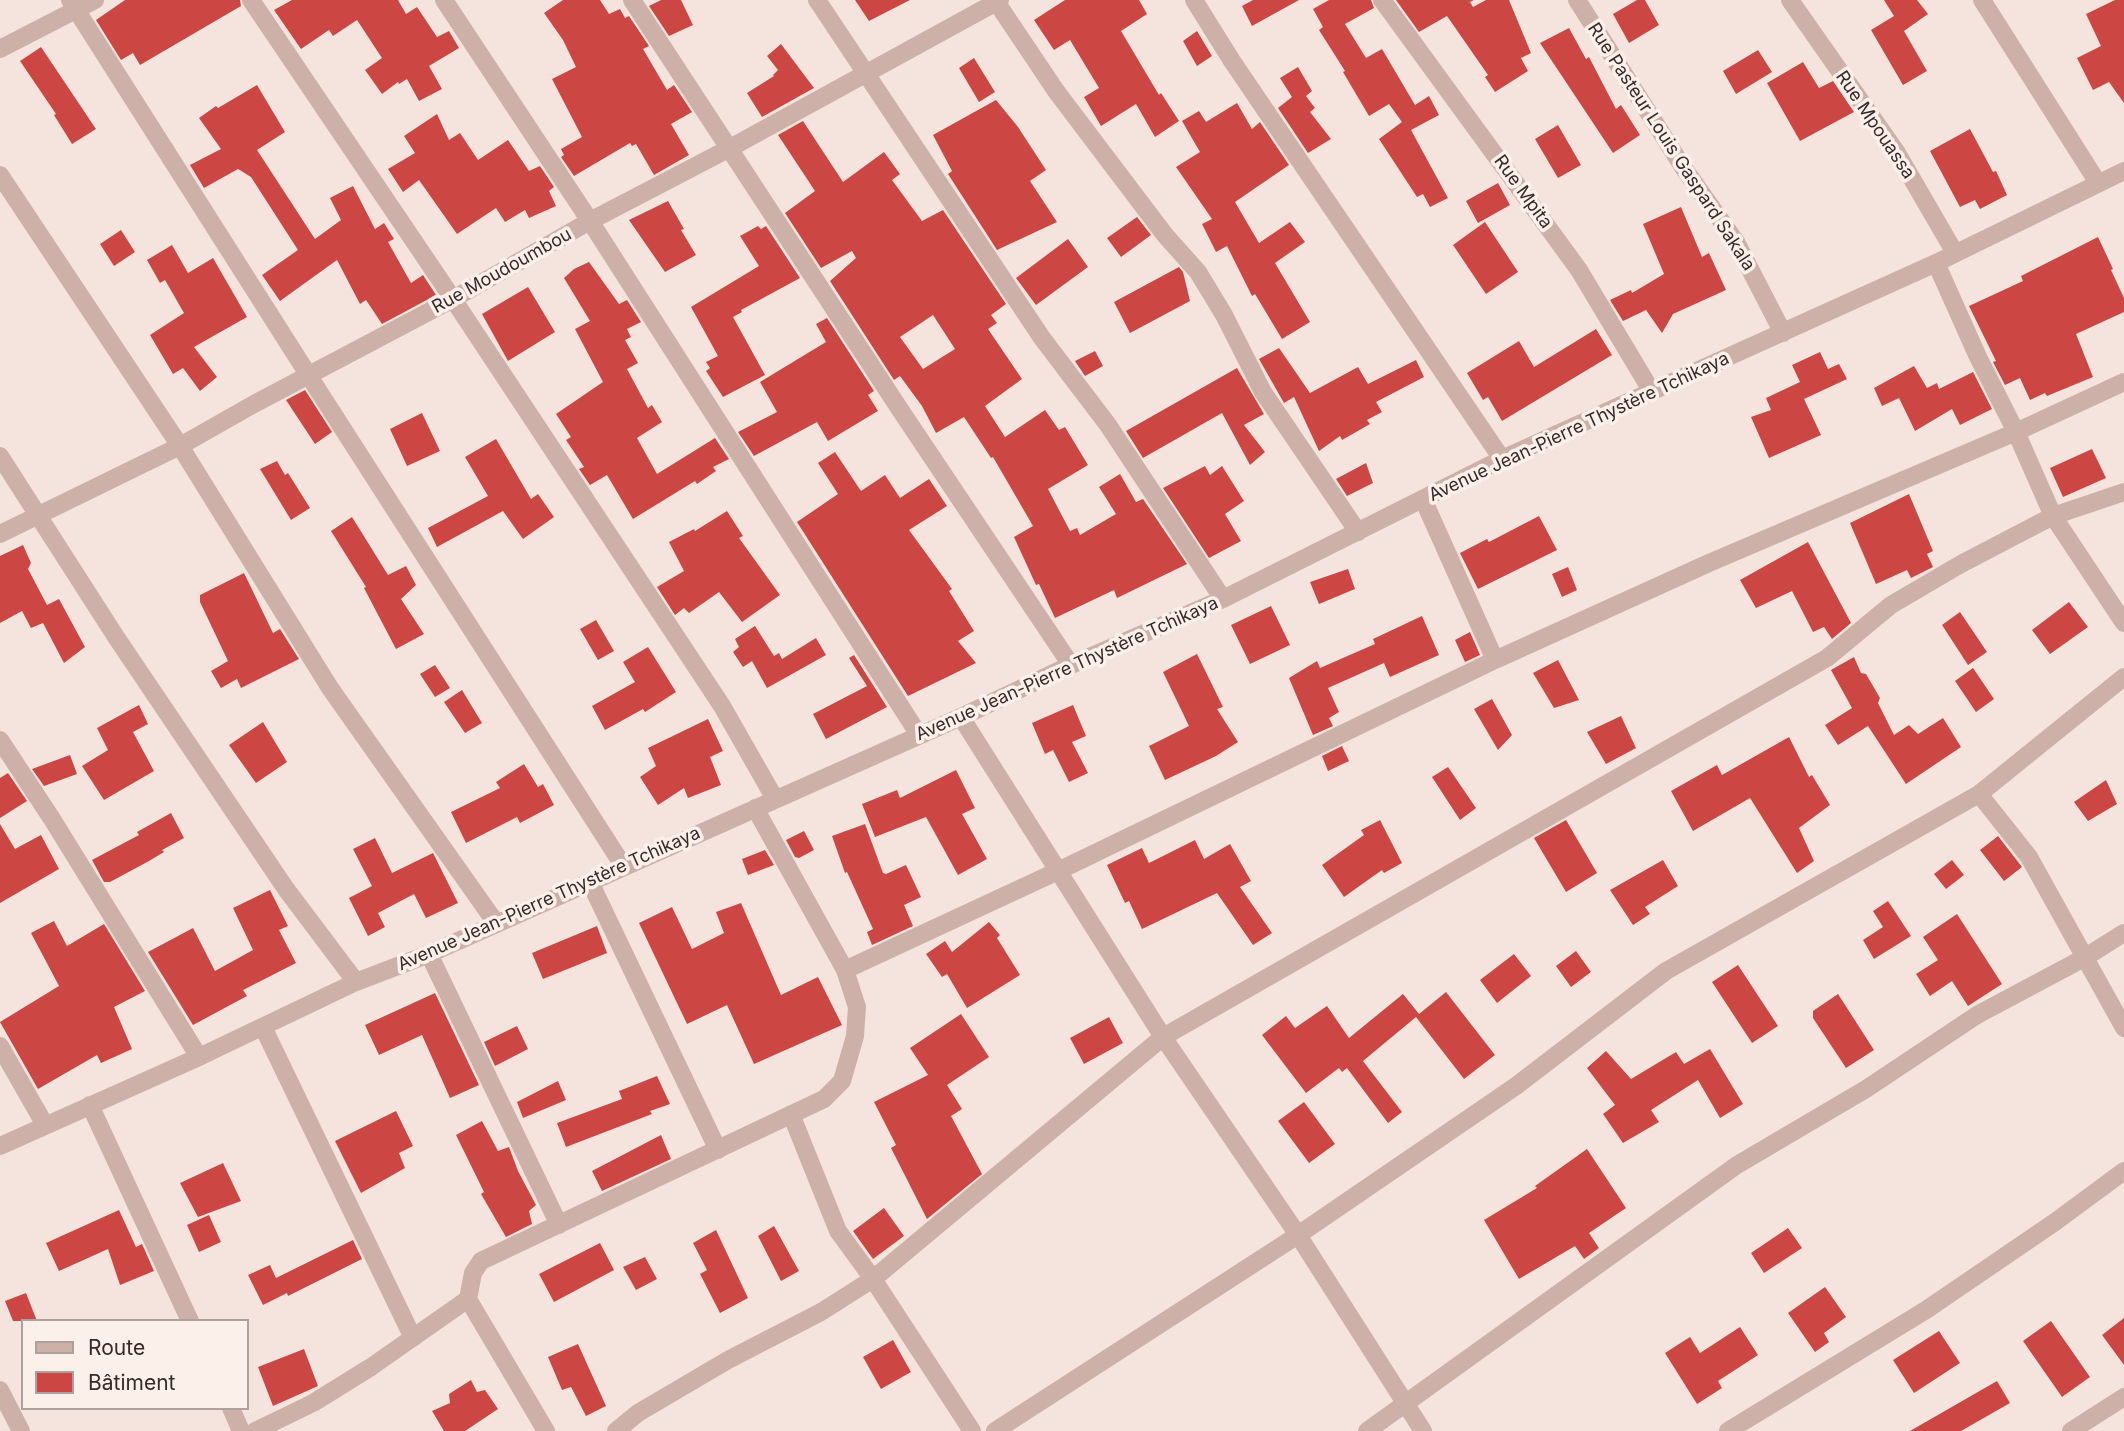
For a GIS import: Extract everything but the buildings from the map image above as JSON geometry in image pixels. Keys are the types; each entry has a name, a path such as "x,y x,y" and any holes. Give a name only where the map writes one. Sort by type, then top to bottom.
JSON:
{"street":[{"path":"0,49 74,5 95,0"},
{"path":"251,0 453,299 722,706 775,799"},
{"path":"444,0 590,221 919,735"},
{"path":"632,0 1071,665"},
{"path":"817,0 1042,338 1108,425 1223,599"},
{"path":"1194,0 1232,61 1502,459"},
{"name":"Rue Mpita","path":"1382,0 1579,270 1652,392"},
{"name":"Rue Pasteur Louis Gaspard Sakala","path":"1577,0 1683,167 1736,242 1783,333"},
{"name":"Rue Mpouassa","path":"1790,0 1896,153 1955,253"},
{"path":"1982,0 2098,183"},
{"path":"997,1 1056,91 1165,235 1198,272 1224,315 1263,392 1358,532"},
{"name":"Rue Moudoumbou","path":"0,534 38,513 180,446 997,1"},
{"path":"74,5 624,867"},
{"name":"Avenue Jean-Pierre Thystère Tchikaya","path":"0,1146 199,1057 356,982 429,954 1223,599 1502,459 1936,263 2124,171"},
{"path":"0,175 180,446 330,688 496,923"},
{"path":"1936,263 2053,516 2124,623"},
{"path":"845,970 1058,871 1495,660 1709,562 2016,432 2124,382"},
{"path":"0,456 116,637 286,889 356,982"},
{"path":"616,1431 638,1413 728,1360 821,1312 873,1279 1163,1037 1827,658 1891,605 1961,564 2053,516 2124,492"},
{"path":"1423,499 1495,660"},
{"path":"995,1431 1298,1235 1516,1086 1665,971 1979,794 2124,677"},
{"path":"961,717 1163,1037 1298,1235 1423,1431"},
{"path":"0,740 199,1057"},
{"path":"1979,794 2029,857 2124,1028"},
{"path":"255,1431 313,1403 413,1338 468,1298 474,1273 481,1261 824,1099 842,1082 855,1036 857,1007 845,970 755,808"},
{"path":"590,882 718,1150"},
{"path":"1367,1431 1737,1165 1866,1089 1977,1015 2084,958 2124,933"},
{"path":"429,954 559,1225"},
{"path":"263,1027 413,1338"},
{"path":"0,1046 45,1125"},
{"path":"90,1105 189,1319"},
{"path":"791,1114 838,1231 873,1279 972,1431"},
{"path":"1728,1431 1926,1310 2124,1171"},
{"path":"468,1298 546,1431"},
{"path":"0,1390 21,1431"},
{"path":"2071,1431 2124,1397"},
{"path":"231,1410 241,1431"}]}
